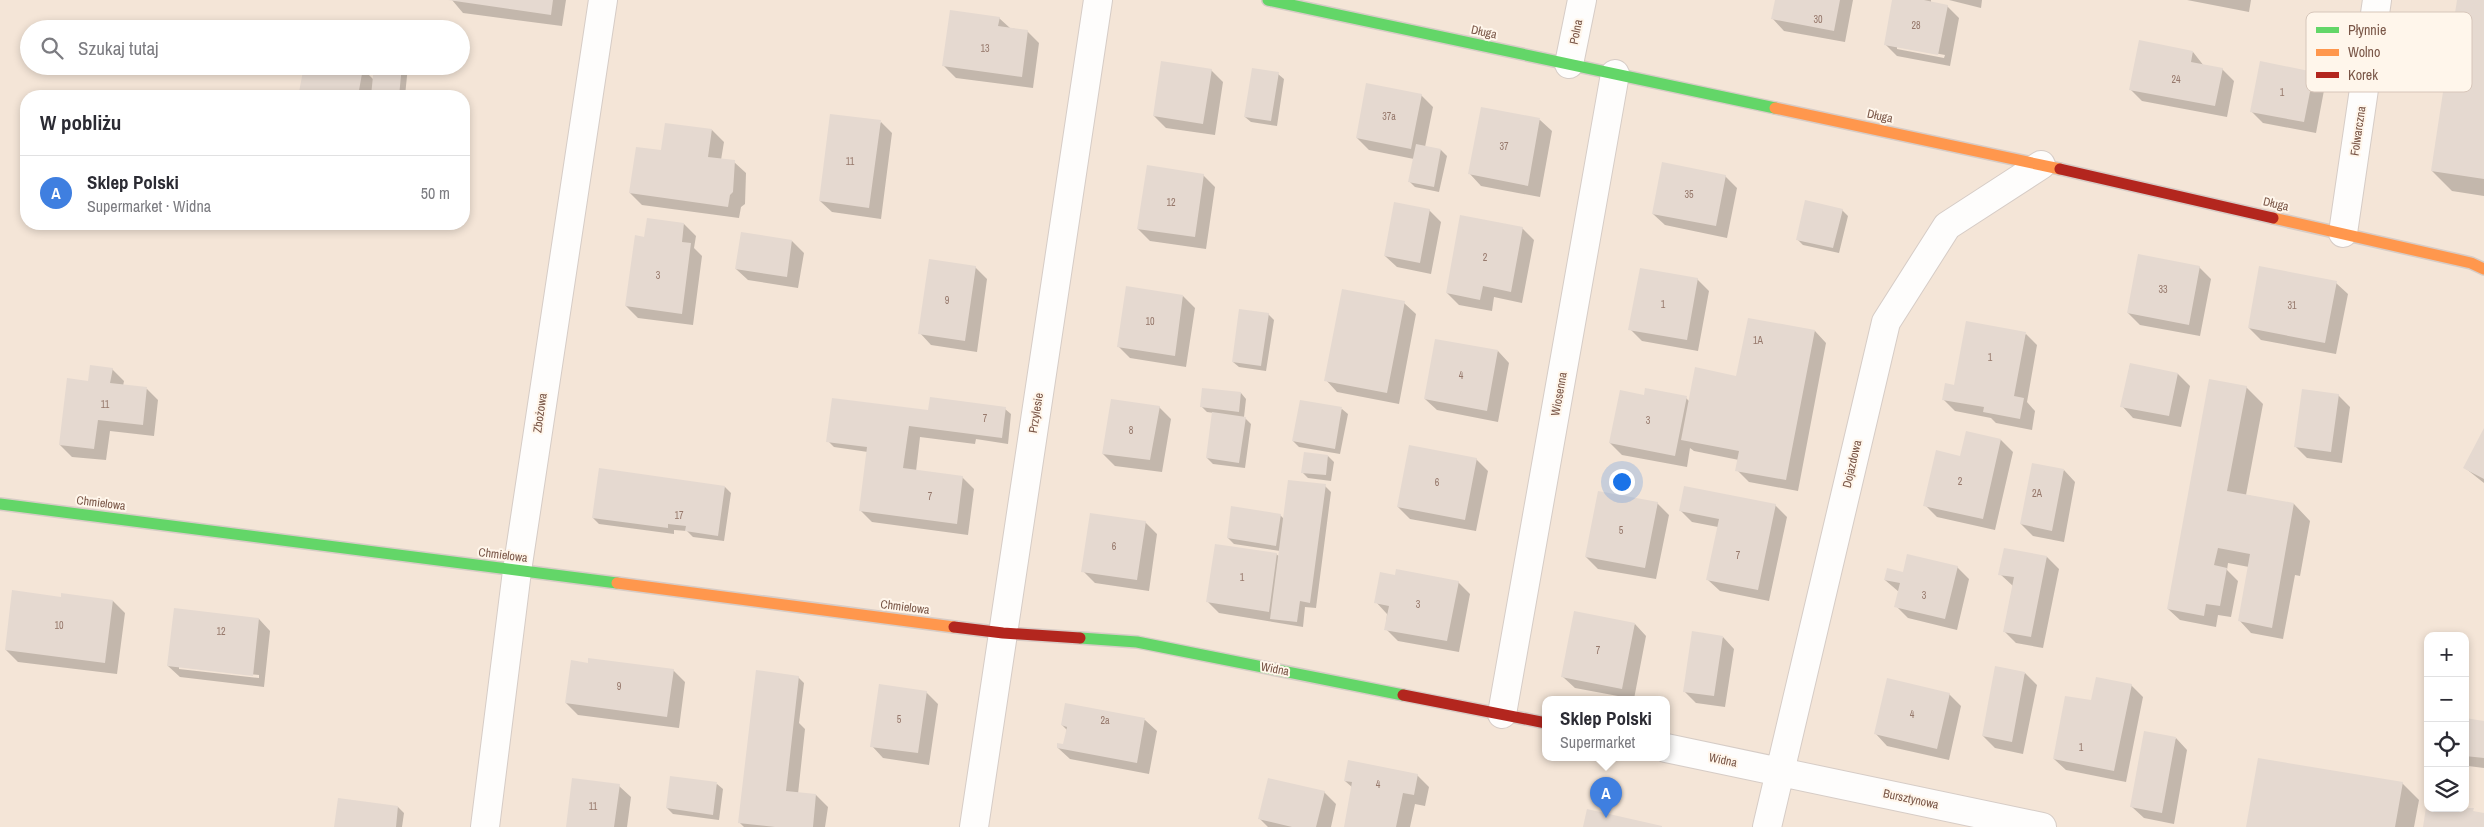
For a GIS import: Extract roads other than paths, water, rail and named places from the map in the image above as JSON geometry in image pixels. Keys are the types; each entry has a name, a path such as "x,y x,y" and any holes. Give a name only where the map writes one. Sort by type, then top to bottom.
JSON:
{"street":[{"name":"Zbożowa","path":"485,827 517,571 603,0"},
{"name":"Przylesie","path":"974,827 1098,0"},
{"name":"Długa","path":"1268,0 2041,164 2471,263 2484,269"},
{"name":"Polna","path":"1570,64 1582,0"},
{"name":"Wiosenna","path":"1502,714 1615,74"},
{"name":"Folwarczna","path":"2343,233 2364,92"},
{"name":"Dojazdowa","path":"1767,827 1886,322 1947,226 2041,164"},
{"name":"Chmielowa","path":"0,504 1003,633"},
{"name":"Widna","path":"1003,633 1138,642 1542,722"},
{"name":"Widna","path":"1670,749 1780,771"},
{"name":"Bursztynowa","path":"1780,771 2042,827"}],"place":[{"name":"Sklep Polski","path":"1606,818"}]}
